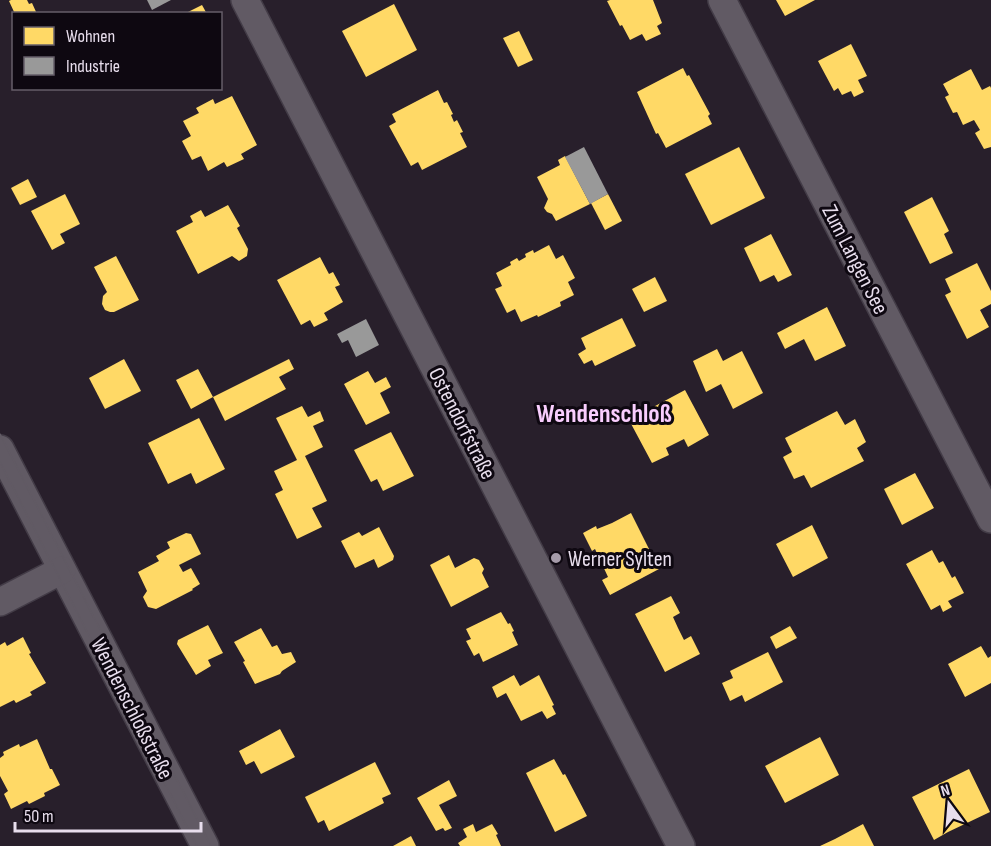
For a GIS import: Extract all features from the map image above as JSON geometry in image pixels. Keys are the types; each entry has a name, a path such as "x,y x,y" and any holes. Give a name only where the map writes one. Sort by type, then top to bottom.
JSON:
{"street":[{"name":"Ostendorfstraße","path":"245,0 681,846"},
{"name":"Zum Langen See","path":"722,0 987,501"},
{"name":"Wendenschloßstraße","path":"0,449 205,846"},
{"path":"0,602 62,570"}],"building: Wohnen":[{"path":"27,0 29,4 32,3 36,12 14,12 9,1"},
{"path":"653,0 662,23 657,26 661,34 646,41 642,34 630,40 607,1"},
{"path":"776,0 815,0 785,16"},
{"path":"394,4 417,50 366,77 342,31"},
{"path":"202,5 206,12 188,12"},
{"path":"519,31 533,60 518,67 503,38"},
{"path":"851,44 867,76 858,80 864,92 854,97 851,91 842,95 838,88 834,91 818,61"},
{"path":"683,68 710,114 708,116 712,124 666,148 658,133 656,134 637,92"},
{"path":"971,69 982,90 990,86 991,88 991,147 984,149 975,133 980,130 974,120 963,125 957,112 953,113 945,97 949,95 943,84"},
{"path":"438,90 444,103 447,102 453,114 451,115 454,122 457,120 467,147 422,170 418,162 411,166 389,126 396,122 392,114"},
{"path":"232,96 257,145 241,154 244,159 227,167 224,162 208,171 201,156 192,160 182,141 191,136 183,121 199,113 196,108 213,99 215,104"},
{"path":"739,147 765,198 711,225 685,174"},
{"path":"565,156 590,204 556,221 552,214 544,208 548,199 537,177 560,165 558,160"},
{"path":"28,179 37,197 20,205 11,188"},
{"path":"65,194 80,224 60,234 65,243 52,250 31,211"},
{"path":"608,194 622,221 605,230 591,203"},
{"path":"932,197 949,231 944,234 953,253 930,264 904,212"},
{"path":"228,205 240,226 237,228 248,249 247,256 239,261 232,256 198,274 176,231 193,222 190,216 201,210 205,217"},
{"path":"771,234 792,275 778,282 774,275 760,282 744,248"},
{"path":"549,245 556,259 563,255 575,278 568,282 574,295 560,302 561,306 521,322 515,309 507,313 495,289 502,286 496,273 511,265 510,262 517,258 519,261 526,257 525,254 533,250 534,253"},
{"path":"116,256 139,300 110,312 105,310 102,304 103,296 107,292 94,267"},
{"path":"320,257 329,274 333,272 340,285 335,287 343,302 324,313 328,320 314,327 310,320 301,325 277,280"},
{"path":"977,263 991,291 991,304 980,310 989,327 967,339 945,295 951,292 945,279"},
{"path":"655,277 667,301 644,312 632,289"},
{"path":"827,307 846,346 815,361 804,339 785,349 777,333"},
{"path":"622,318 636,346 595,366 592,360 584,364 578,354 586,349 581,338"},
{"path":"717,349 723,361 742,351 763,393 733,409 721,384 706,392 693,361"},
{"path":"124,359 141,391 105,409 89,378"},
{"path":"289,359 294,369 279,377 286,389 225,421 213,397"},
{"path":"198,369 213,397 191,409 176,380"},
{"path":"368,371 375,383 386,377 391,387 380,393 390,413 366,425 344,384"},
{"path":"685,390 709,435 688,447 684,439 666,448 669,455 652,463 629,420"},
{"path":"302,406 308,417 320,411 324,421 313,426 323,447 305,456 327,501 312,508 322,527 297,539 275,494 283,490 274,471 297,460 276,418"},
{"path":"837,411 845,425 855,419 866,442 857,448 864,461 811,488 804,475 794,479 783,457 792,452 785,438"},
{"path":"199,418 225,469 196,484 191,473 168,484 148,443"},
{"path":"391,432 414,476 383,491 377,479 371,482 354,450"},
{"path":"915,473 934,508 902,525 884,489"},
{"path":"631,513 659,569 610,595 602,580 608,577 595,549 592,551 583,533 596,526 597,529 612,523"},
{"path":"812,525 828,558 793,577 776,544"},
{"path":"379,527 394,556 393,560 378,568 374,559 355,568 341,541 359,532 362,536"},
{"path":"186,533 191,534 201,554 179,565 183,572 191,568 200,584 156,609 148,607 143,597 147,591 138,572 159,561 156,556 170,548 167,542"},
{"path":"932,550 939,563 943,561 952,578 955,576 964,593 948,601 952,607 943,612 940,605 931,610 906,564"},
{"path":"449,555 455,568 474,558 479,560 489,587 451,607 430,565"},
{"path":"671,596 680,613 673,617 684,640 691,636 700,654 665,672 635,614"},
{"path":"501,612 508,624 510,623 518,645 483,662 479,653 474,656 466,641 471,639 466,629"},
{"path":"208,625 223,653 208,660 211,666 196,675 177,644 178,640"},
{"path":"790,626 797,638 776,649 770,637"},
{"path":"261,628 272,647 277,645 282,654 291,652 296,662 280,674 255,684 234,642"},
{"path":"23,637 31,653 29,654 46,683 30,692 32,695 16,703 14,700 0,707 0,645 5,642 7,646"},
{"path":"981,646 988,658 991,656 991,683 965,697 948,664"},
{"path":"768,652 783,682 745,702 742,695 730,701 722,683 733,678 730,671"},
{"path":"514,675 520,686 539,675 556,714 547,719 542,711 521,721 506,693 497,698 492,687"},
{"path":"280,729 295,757 261,774 254,761 246,765 239,751"},
{"path":"820,737 839,775 785,803 765,766"},
{"path":"37,739 60,785 29,804 27,801 11,809 4,794 8,791 0,776 0,758 4,755 3,752"},
{"path":"554,759 563,775 565,774 587,816 555,832 526,773"},
{"path":"375,762 391,794 382,798 384,803 329,831 324,820 318,823 305,797"},
{"path":"969,769 990,812 934,840 912,797"},
{"path":"449,780 457,796 439,805 452,828 436,831 417,798"},
{"path":"473,824 476,832 492,824 501,846 460,846 458,843 467,837 463,829"},
{"path":"863,824 874,846 820,846 835,839"},
{"path":"411,836 416,846 393,846"}],"building: Industrie":[{"path":"147,0 171,0 152,10"},
{"path":"584,147 608,194 590,204 565,157"},
{"path":"366,319 379,345 356,357 348,340 342,343 337,334"}],"tram line":[{"path":"0,434 211,846"},
{"path":"0,462 197,846"}],"place":[{"name":"Werner Sylten","path":"556,558"}],"district":[{"name":"Wendenschloß","path":"604,413"}]}
